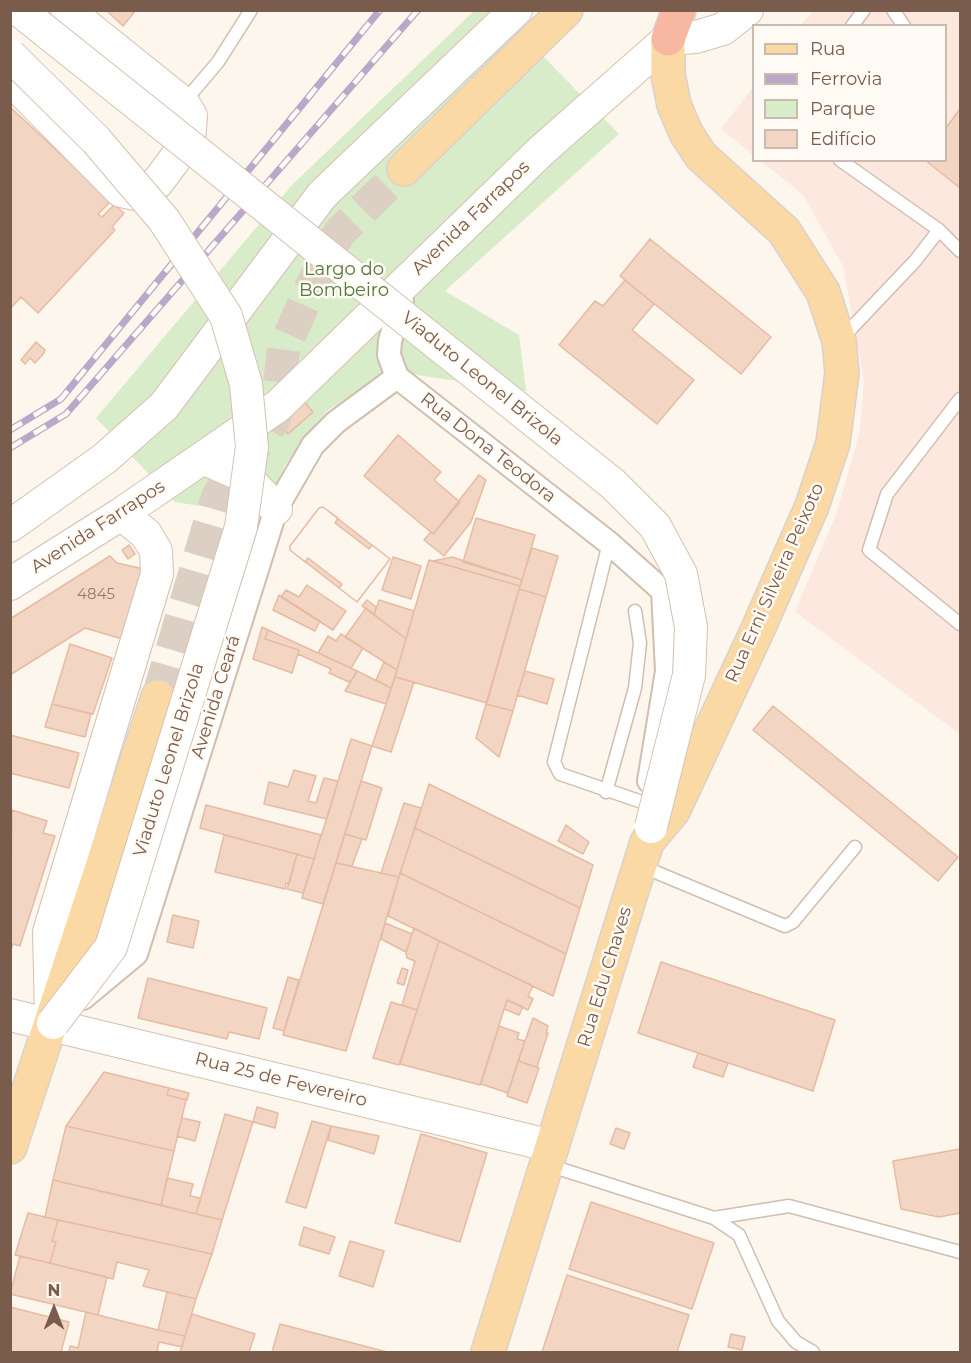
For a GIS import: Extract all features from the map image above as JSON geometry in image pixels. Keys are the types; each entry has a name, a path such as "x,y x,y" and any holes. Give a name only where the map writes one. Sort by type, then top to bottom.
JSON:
{"main road":[{"name":"Viaduto Leonel Brizola","path":"19,10 613,484 655,526 681,574 691,627 689,675 646,834"},
{"path":"10,79 121,191 134,194 157,183 189,141 191,116 183,103 67,10"},
{"path":"10,526 104,459 164,406 322,195 516,10"},
{"path":"404,169 566,10"},
{"path":"674,25 696,37 723,29 747,10"},
{"name":"Rua Erni Silveira Peixoto","path":"646,834 673,811 758,629 812,506 833,443 842,372 839,341 823,292 784,231 701,156 687,133 674,105 668,74 674,25"},
{"name":"Avenida Farrapos","path":"10,584 121,514 278,406 414,272 674,25"},
{"name":"Viaduto Leonel Brizola","path":"10,55 96,140 164,220 226,316 246,384 252,447 241,527 111,947 52,1024"},
{"path":"203,458 246,477 276,509"},
{"path":"52,1024 49,932 157,574 156,551 146,534 121,514"},
{"path":"10,1146 158,697"},
{"name":"Rua Edu Chaves","path":"488,1353 646,834"},
{"name":"Rua 25 de Fevereiro","path":"10,1015 52,1024 549,1155"}],"street":[{"path":"397,377 389,355 390,341 414,272"},
{"name":"Avenida Ceará","path":"52,1024 136,954 276,509 313,445 336,422 397,377"},
{"name":"Rua Dona Teodora","path":"397,377 609,543 663,591"},
{"name":"Rua Edu Chaves","path":"646,834 667,671 663,591"}],"lane":[{"path":"183,103 218,62 251,10"},
{"path":"854,24 864,10"},
{"path":"892,10 902,24"},
{"path":"843,162 939,230 960,251"},
{"path":"839,341 915,261 939,230"},
{"path":"960,399 887,494 869,550 960,624"},
{"path":"609,543 554,762 560,774 606,792 646,834 784,926 793,922 855,847"},
{"path":"606,792 634,687 640,644 635,611"},
{"path":"549,1155 714,1218 739,1235 778,1321 796,1342 813,1353"},
{"path":"714,1218 789,1206 960,1252"}],"shaded area":[{"path":"813,11 960,11 960,734 795,612 837,512 860,431 864,381 843,266 803,195 762,162 947,162 947,24 802,24"},
{"path":"752,88 752,154 721,129"}],"green space":[{"name":"Largo do Bombeiro","path":"474,11 499,11 619,134 445,291 519,335 526,391 390,371 328,410 285,465 264,516 175,502 96,418 292,185"}],"building":[{"path":"106,10 136,10 123,26"},
{"path":"10,107 111,201 98,214 102,217 114,205 124,213 112,227 115,230 38,313 21,297 10,309"},
{"path":"960,109 960,188 928,162 947,162 947,127"},
{"path":"650,239 771,337 741,374 620,276"},
{"path":"625,280 654,304 632,330 694,380 657,424 559,345 595,301 603,306"},
{"path":"36,342 45,350 44,353 35,363 30,358 25,364 21,360"},
{"path":"301,398 313,412 288,434 276,419"},
{"path":"398,435 441,472 434,480 460,502 433,534 364,476"},
{"path":"479,475 486,480 471,522 444,556 424,540 431,532 433,534"},
{"path":"323,507 390,559 357,602 290,550 290,546 319,508"},
{"path":"323,507 338,518 335,523 369,549 372,545 390,559 357,602 339,588 342,584 308,558 305,562 290,550 290,546 319,508"},
{"path":"476,518 535,535 522,580 463,562"},
{"path":"129,545 135,554 128,559 122,550"},
{"path":"532,548 558,556 546,597 519,589"},
{"path":"110,556 117,563 148,570 132,642 85,628 10,675 10,619"},
{"path":"393,557 421,566 411,599 382,590"},
{"path":"452,557 522,580 520,586 433,561"},
{"path":"429,560 520,586 487,703 395,677"},
{"path":"307,585 346,611 333,630 281,597 286,590 299,597"},
{"path":"519,589 546,597 513,711 486,704"},
{"path":"279,595 320,621 315,631 273,610"},
{"path":"367,600 376,607 374,615 362,606"},
{"path":"379,600 414,611 406,639 374,615"},
{"path":"366,608 406,639 397,670 345,637"},
{"path":"262,627 268,630 265,639 299,650 292,673 253,659"},
{"path":"268,630 357,671 354,677 349,682 329,673 331,669 298,654 299,650 265,639"},
{"path":"341,634 363,648 351,668 318,653 328,636 336,641"},
{"path":"70,644 112,658 93,714 52,704"},
{"path":"384,662 397,670 391,688 376,680"},
{"path":"357,671 391,688 386,704 345,691"},
{"path":"525,671 554,679 547,704 517,695"},
{"path":"395,677 414,682 391,752 372,746"},
{"path":"52,704 91,714 85,737 45,727"},
{"path":"486,704 513,711 499,757 476,738"},
{"path":"773,706 958,857 938,881 753,730"},
{"path":"10,735 79,753 69,788 10,773"},
{"path":"351,739 372,746 323,904 302,898"},
{"path":"294,770 316,776 308,801 316,803 324,778 338,781 327,819 264,804 269,782 288,787"},
{"path":"361,781 382,788 366,840 345,834"},
{"path":"429,784 593,865 580,908 415,828"},
{"path":"404,803 421,808 399,877 381,873"},
{"path":"206,805 321,835 314,859 200,828"},
{"path":"12,810 47,821 43,833 55,836 20,946 13,944 10,952"},
{"path":"566,825 589,842 583,854 558,841"},
{"path":"415,828 580,908 566,954 400,873"},
{"path":"345,834 362,839 352,866 336,863"},
{"path":"224,835 297,854 289,884 286,883 285,889 215,872"},
{"path":"297,854 314,859 303,893 287,889"},
{"path":"336,863 399,877 346,1051 283,1035"},
{"path":"400,873 566,954 553,996 388,916"},
{"path":"173,915 199,921 193,948 167,942"},
{"path":"385,923 412,934 406,952 381,939"},
{"path":"414,928 439,941 417,1010 402,1005 415,961 407,958 406,953"},
{"path":"439,941 533,986 528,996 533,999 528,1010 507,1000 480,1085 400,1064"},
{"path":"661,962 835,1020 813,1091 638,1033"},
{"path":"402,968 408,970 404,985 397,983"},
{"path":"288,977 299,980 284,1031 273,1028"},
{"path":"148,978 267,1008 259,1039 229,1032 227,1039 138,1018"},
{"path":"507,1000 523,1007 519,1015 504,1009"},
{"path":"391,1002 417,1010 399,1065 373,1058"},
{"path":"533,1018 548,1026 546,1033 548,1033 537,1067 518,1061"},
{"path":"499,1026 519,1033 517,1039 525,1041 508,1093 481,1084"},
{"path":"698,1053 728,1063 723,1077 693,1067"},
{"path":"518,1061 539,1068 527,1103 507,1096"},
{"path":"104,1072 169,1088 167,1095 186,1100 174,1151 66,1126"},
{"path":"169,1088 189,1093 187,1100 167,1095"},
{"path":"257,1107 278,1113 275,1128 253,1122"},
{"path":"225,1114 253,1122 222,1220 196,1214"},
{"path":"182,1118 200,1122 195,1141 177,1136"},
{"path":"312,1121 331,1126 306,1208 286,1202"},
{"path":"66,1126 174,1151 161,1205 53,1180"},
{"path":"331,1126 379,1136 374,1154 328,1140"},
{"path":"616,1128 630,1133 624,1149 610,1144"},
{"path":"421,1134 487,1153 460,1242 395,1223"},
{"path":"960,1149 960,1213 939,1217 901,1209 893,1161"},
{"path":"167,1178 193,1184 190,1196 201,1198 196,1214 161,1205"},
{"path":"53,1180 222,1220 212,1254 45,1217"},
{"path":"591,1202 714,1243 692,1309 569,1269"},
{"path":"28,1213 58,1220 52,1241 56,1242 50,1263 15,1255"},
{"path":"58,1220 212,1254 196,1299 143,1286 149,1270 117,1262 113,1279 50,1263 56,1242 52,1241"},
{"path":"304,1227 335,1237 329,1254 299,1245"},
{"path":"350,1241 384,1251 373,1287 339,1276"},
{"path":"20,1256 107,1277 98,1315 10,1294"},
{"path":"567,1275 689,1315 677,1352 542,1352"},
{"path":"167,1292 196,1299 185,1336 158,1330"},
{"path":"10,1307 69,1322 61,1352 10,1352"},
{"path":"86,1312 185,1336 182,1347 159,1342 157,1352 69,1352 70,1346 78,1348"},
{"path":"192,1314 255,1334 249,1352 180,1352"},
{"path":"280,1324 387,1352 272,1352"},
{"path":"731,1334 745,1337 742,1350 728,1347"}],"tunnel":[{"path":"158,697 217,498 234,467 264,437 275,417 284,348 312,285 339,233 404,169"}],"railway":[{"path":"10,430 61,399 380,10"},
{"path":"10,448 66,414 418,10"}]}
